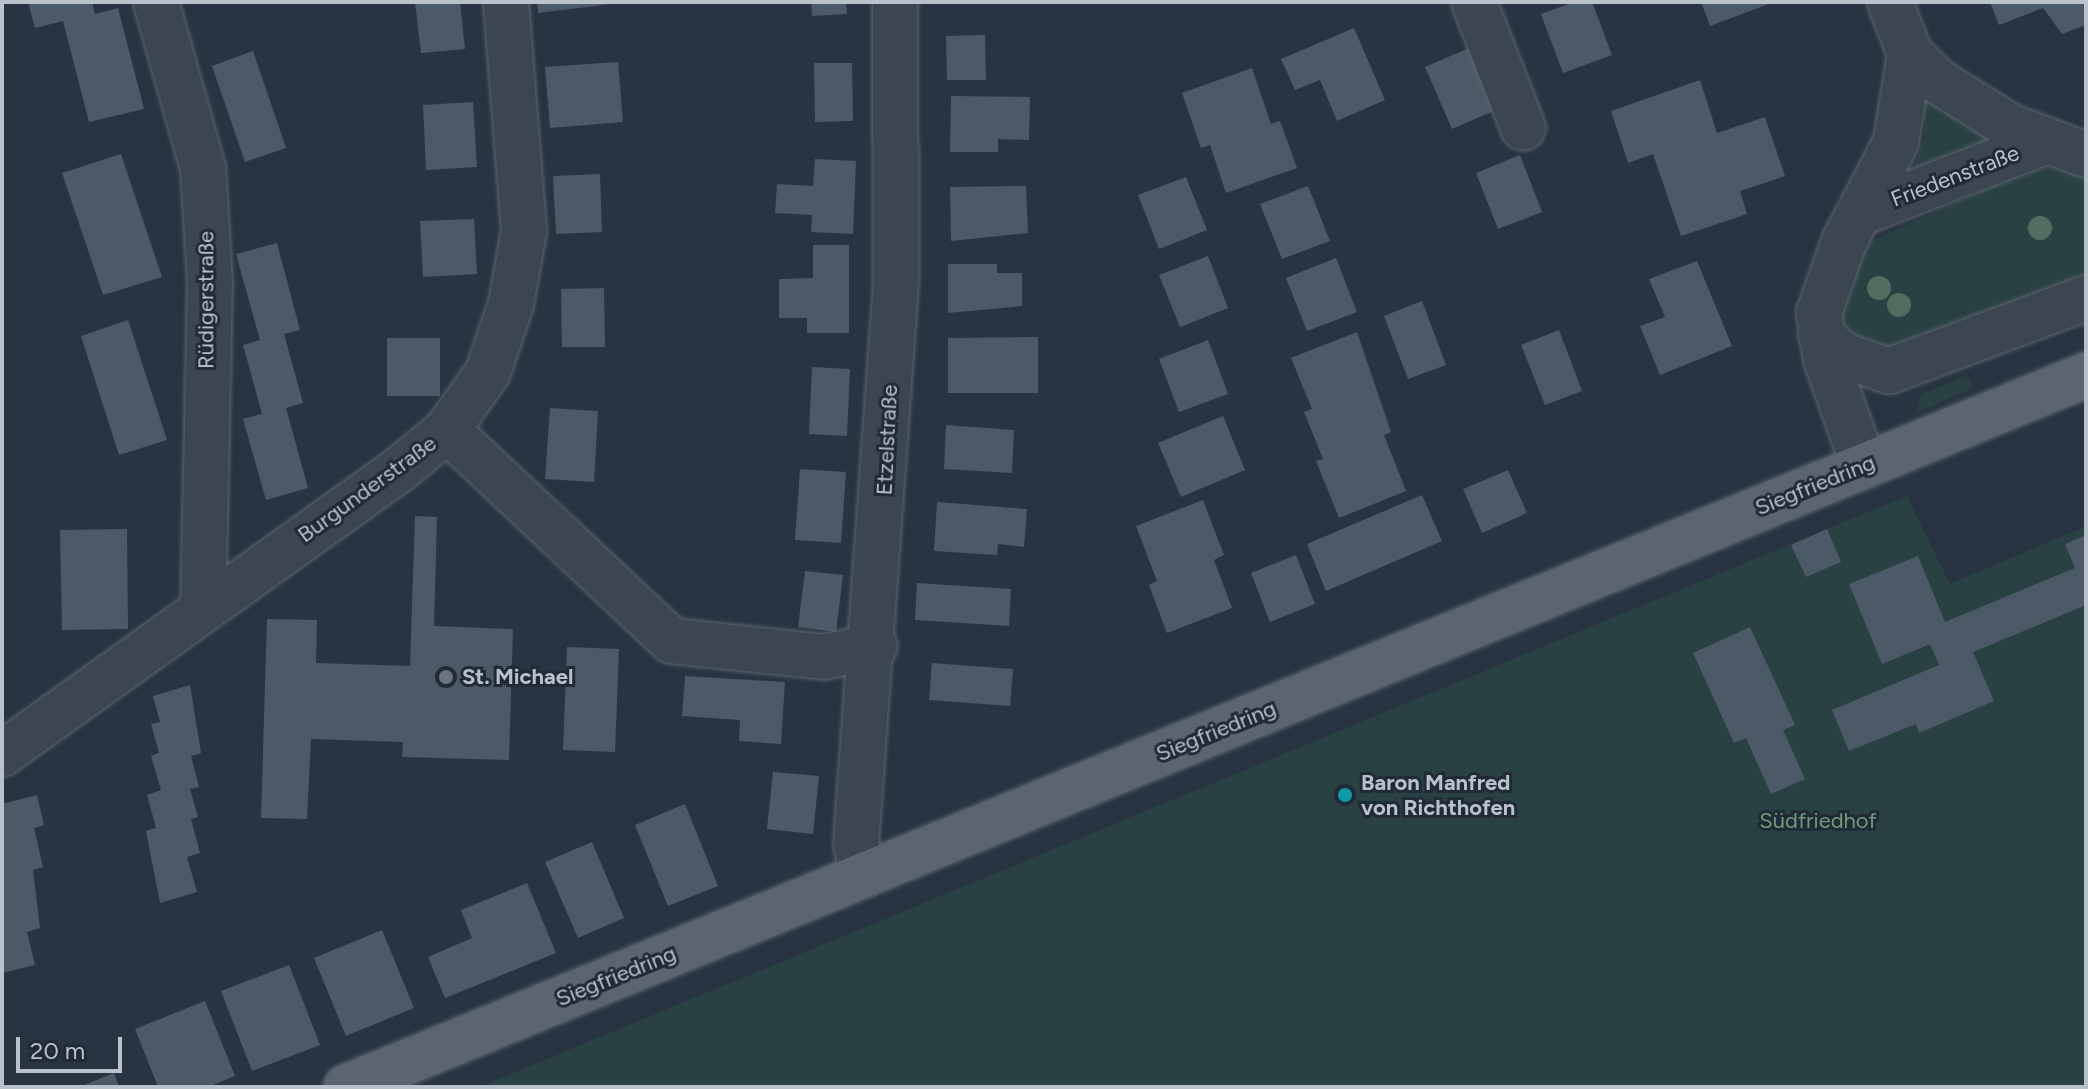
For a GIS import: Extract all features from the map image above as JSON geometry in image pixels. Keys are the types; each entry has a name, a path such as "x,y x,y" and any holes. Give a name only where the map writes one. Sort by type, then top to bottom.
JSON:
{"main road":[{"name":"Siegfriedring","path":"346,1087 2086,375"}],"street":[{"name":"Rüdigerstraße","path":"156,2 203,168 210,281 203,605"},
{"name":"Burgunderstraße","path":"2,754 447,430 488,372 511,304 524,231 506,2"},
{"name":"Etzelstraße","path":"863,876 856,844 875,646 896,283 895,2"},
{"path":"1474,2 1523,128"},
{"name":"Friedenstraße","path":"1890,2 1910,54 1960,98 2067,148"},
{"name":"Friedenstraße","path":"1864,466 1821,335 1827,284 1896,142 1910,54"},
{"name":"Friedenstraße","path":"1863,212 2067,148"},
{"path":"1821,335 1843,355 1889,371 2086,298"},
{"path":"447,430 672,641 824,657 875,646"}],"green space":[{"path":"1924,90 1996,141 1913,171 1924,138"},
{"path":"2058,165 2086,170 2086,278 1906,353 1861,346 1847,330 1840,311 1852,258 1872,241 2005,180"},
{"path":"1967,375 1973,388 1916,413 1921,394"},
{"name":"Südfriedhof","path":"1907,496 1950,584 2086,526 2086,1087 479,1087"}],"building":[{"path":"28,2 92,2 95,14 118,8 144,109 89,122 63,21 35,28"},
{"path":"415,2 460,2 465,49 421,53"},
{"path":"537,2 611,2 611,4 538,13"},
{"path":"811,2 846,2 847,14 812,16"},
{"path":"1574,2 1592,2 1612,55 1563,73 1541,14"},
{"path":"1701,2 1774,2 1710,26"},
{"path":"1990,2 2086,2 2086,25 2062,34 2043,8 1999,25"},
{"path":"1354,28 1385,100 1337,121 1320,80 1295,90 1281,59"},
{"path":"985,35 986,80 947,80 946,36"},
{"path":"1478,44 1505,106 1452,129 1425,67"},
{"path":"253,51 286,148 245,162 212,66"},
{"path":"618,62 623,122 550,128 545,67"},
{"path":"814,63 852,63 853,121 815,122"},
{"path":"1252,68 1271,124 1280,121 1297,168 1226,193 1210,145 1201,148 1182,93"},
{"path":"1700,80 1717,133 1765,117 1785,176 1740,191 1747,214 1681,236 1653,154 1628,163 1611,111"},
{"path":"951,96 1030,97 1029,140 998,139 998,152 950,152"},
{"path":"473,102 477,167 426,170 423,105"},
{"path":"121,154 162,277 103,295 62,173"},
{"path":"1520,155 1542,212 1498,229 1476,173"},
{"path":"815,159 856,161 853,234 811,232 812,215 775,213 777,184 813,186"},
{"path":"600,174 602,232 556,234 553,176"},
{"path":"1186,177 1207,230 1159,249 1138,195"},
{"path":"1026,186 1028,233 951,241 950,187"},
{"path":"1308,186 1330,241 1282,259 1260,204"},
{"path":"474,219 477,274 423,277 420,221"},
{"path":"277,243 300,330 284,334 303,403 286,408 308,488 266,500 243,419 262,414 243,345 260,340 236,254"},
{"path":"813,245 849,245 849,333 807,333 807,318 779,318 779,279 813,278"},
{"path":"1208,256 1228,308 1180,327 1159,275"},
{"path":"1336,258 1357,312 1307,331 1286,278"},
{"path":"1697,261 1732,346 1660,375 1640,326 1665,317 1649,279"},
{"path":"948,264 997,264 997,273 1022,273 1022,306 948,313"},
{"path":"604,288 605,347 562,347 561,289"},
{"path":"1422,301 1446,365 1408,379 1384,316"},
{"path":"128,320 167,440 119,455 81,336"},
{"path":"1559,330 1582,391 1545,405 1521,345"},
{"path":"1357,332 1391,432 1384,435 1406,491 1339,518 1316,461 1323,459 1304,412 1312,409 1291,358"},
{"path":"1038,337 1038,393 948,393 948,338"},
{"path":"387,338 440,338 440,396 387,396"},
{"path":"1208,340 1228,394 1179,412 1159,359"},
{"path":"812,367 850,369 847,436 809,434"},
{"path":"550,408 598,411 594,482 545,479"},
{"path":"1223,416 1245,470 1181,497 1158,443"},
{"path":"946,425 1014,430 1012,473 944,469"},
{"path":"800,469 846,472 841,543 795,540"},
{"path":"1508,470 1527,513 1482,533 1463,489"},
{"path":"1422,495 1442,541 1326,591 1307,544"},
{"path":"1203,500 1224,555 1214,560 1232,608 1167,633 1149,585 1157,581 1136,526"},
{"path":"937,502 1027,509 1024,547 998,544 997,555 934,551"},
{"path":"415,516 437,517 434,626 513,629 509,760 402,757 403,742 311,739 307,819 261,818 267,619 317,620 316,663 410,666"},
{"path":"127,529 128,629 62,630 60,530"},
{"path":"1827,529 1841,562 1806,577 1791,545"},
{"path":"2086,535 2086,605 1973,652 1994,701 1919,733 1916,724 1849,751 1832,710 1939,665 1930,644 1882,664 1849,584 1918,556 1945,622 2075,568 2065,544"},
{"path":"1296,555 1315,604 1270,622 1251,573"},
{"path":"805,571 843,575 836,632 798,627"},
{"path":"917,583 1011,589 1009,626 915,620"},
{"path":"1750,627 1795,725 1783,730 1805,779 1771,794 1746,738 1734,743 1693,653"},
{"path":"567,647 619,649 615,752 563,750"},
{"path":"932,663 1013,669 1010,706 929,700"},
{"path":"685,676 785,682 781,744 739,741 740,720 682,716"},
{"path":"190,685 201,753 191,756 199,787 190,789 198,817 191,819 200,853 187,857 197,892 160,903 146,831 156,828 147,795 161,790 151,756 159,753 151,724 160,722 153,696"},
{"path":"773,772 819,776 813,834 767,829"},
{"path":"37,795 44,825 34,828 43,867 33,870 40,928 27,932 35,965 2,973 2,804"},
{"path":"685,804 718,886 668,906 635,825"},
{"path":"592,842 624,918 578,938 545,862"},
{"path":"527,883 556,953 445,998 428,957 472,938 461,910"},
{"path":"382,930 414,1008 346,1036 314,958"},
{"path":"289,965 320,1045 252,1071 221,991"},
{"path":"205,1001 235,1076 208,1087 158,1087 135,1029"},
{"path":"114,1073 119,1087 79,1087"}],"place":[{"name":"St. Michael","path":"446,677"},
{"name":"Baron Manfred von Richthofen","path":"1345,795"}]}
